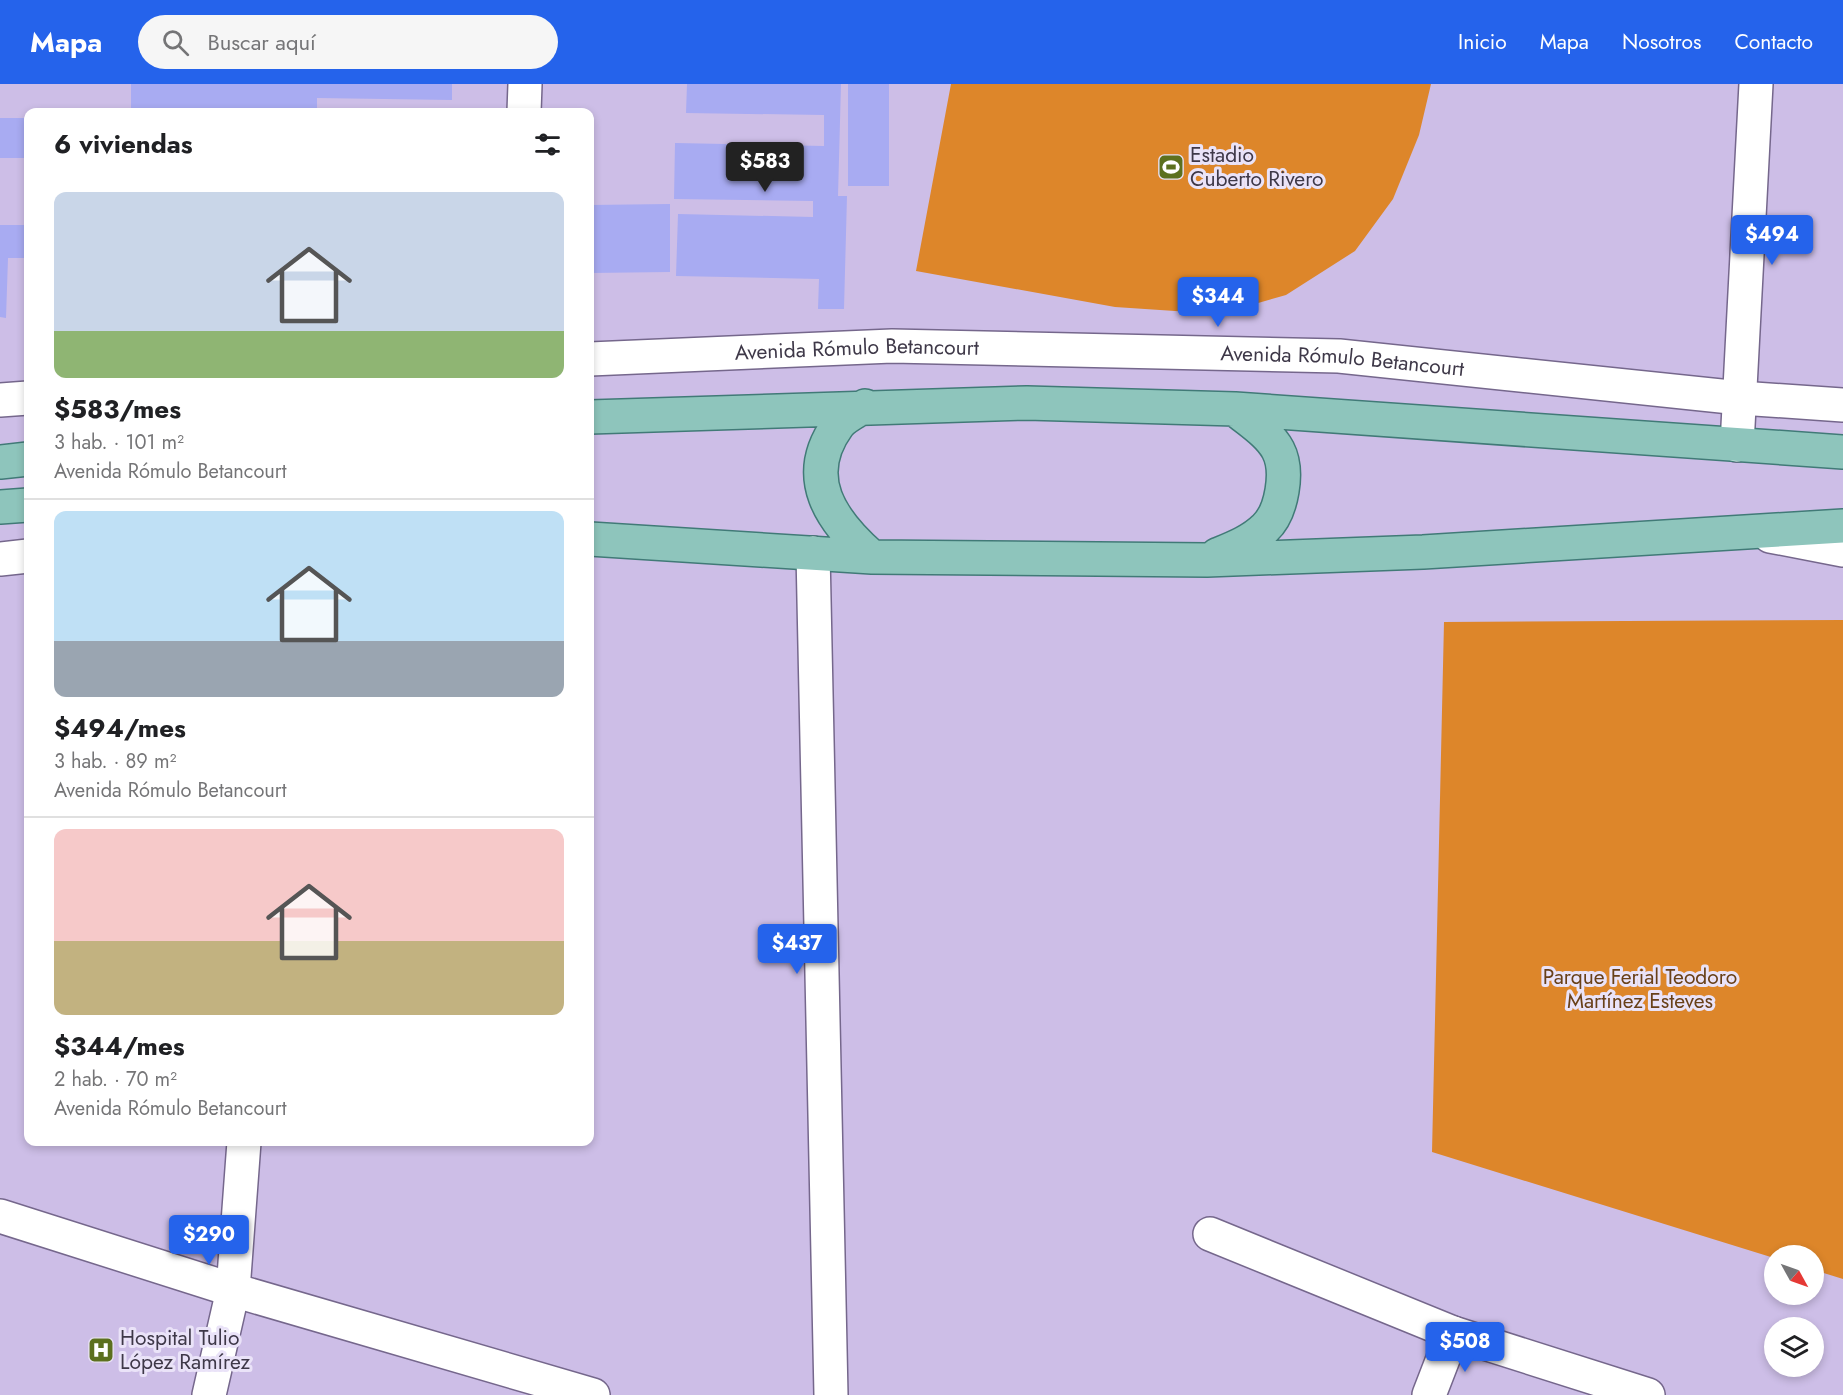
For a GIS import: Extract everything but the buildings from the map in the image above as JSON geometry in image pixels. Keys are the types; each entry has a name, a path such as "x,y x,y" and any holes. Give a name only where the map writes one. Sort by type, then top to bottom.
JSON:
{"main road":[{"path":"594,417 865,406 1027,403 1235,409 1843,452"},
{"path":"865,406 839,423 825,449 820,478 830,513 846,534 872,557"},
{"path":"1207,560 1244,544 1266,528 1276,513 1282,489 1283,475 1279,451 1264,433 1235,409"},
{"path":"0,462 24,459"},
{"path":"0,507 24,505"},
{"path":"594,539 872,557 1207,560 1423,552 1843,526"}],"street":[{"path":"524,108 525,84"},
{"path":"1737,445 1756,84"},
{"name":"Avenida Rómulo Betancourt","path":"594,359 892,346 1339,356 1740,398 1843,405"},
{"path":"0,400 24,398"},
{"path":"1747,532 1843,550"},
{"path":"813,553 831,1395"},
{"path":"0,559 24,556"},
{"path":"209,1395 233,1290 244,1146"},
{"path":"0,1216 233,1290 593,1395"},
{"path":"1210,1234 1453,1333 1648,1395"},
{"path":"1429,1395 1453,1333"}],"green space":[{"name":"Estadio Cuberto Rivero","path":"951,84 1431,84 1419,135 1393,199 1355,251 1286,295 1220,314 1115,307 916,271"},
{"name":"Parque Ferial Teodoro Martínez Esteves","path":"1843,620 1843,1279 1824,1273 1824,1245 1764,1245 1764,1255 1432,1152 1444,622"}],"place":[{"name":"Estadio Cuberto Rivero","path":"1171,167"},
{"name":"Hospital Tulio López Ramírez","path":"101,1350"}]}
